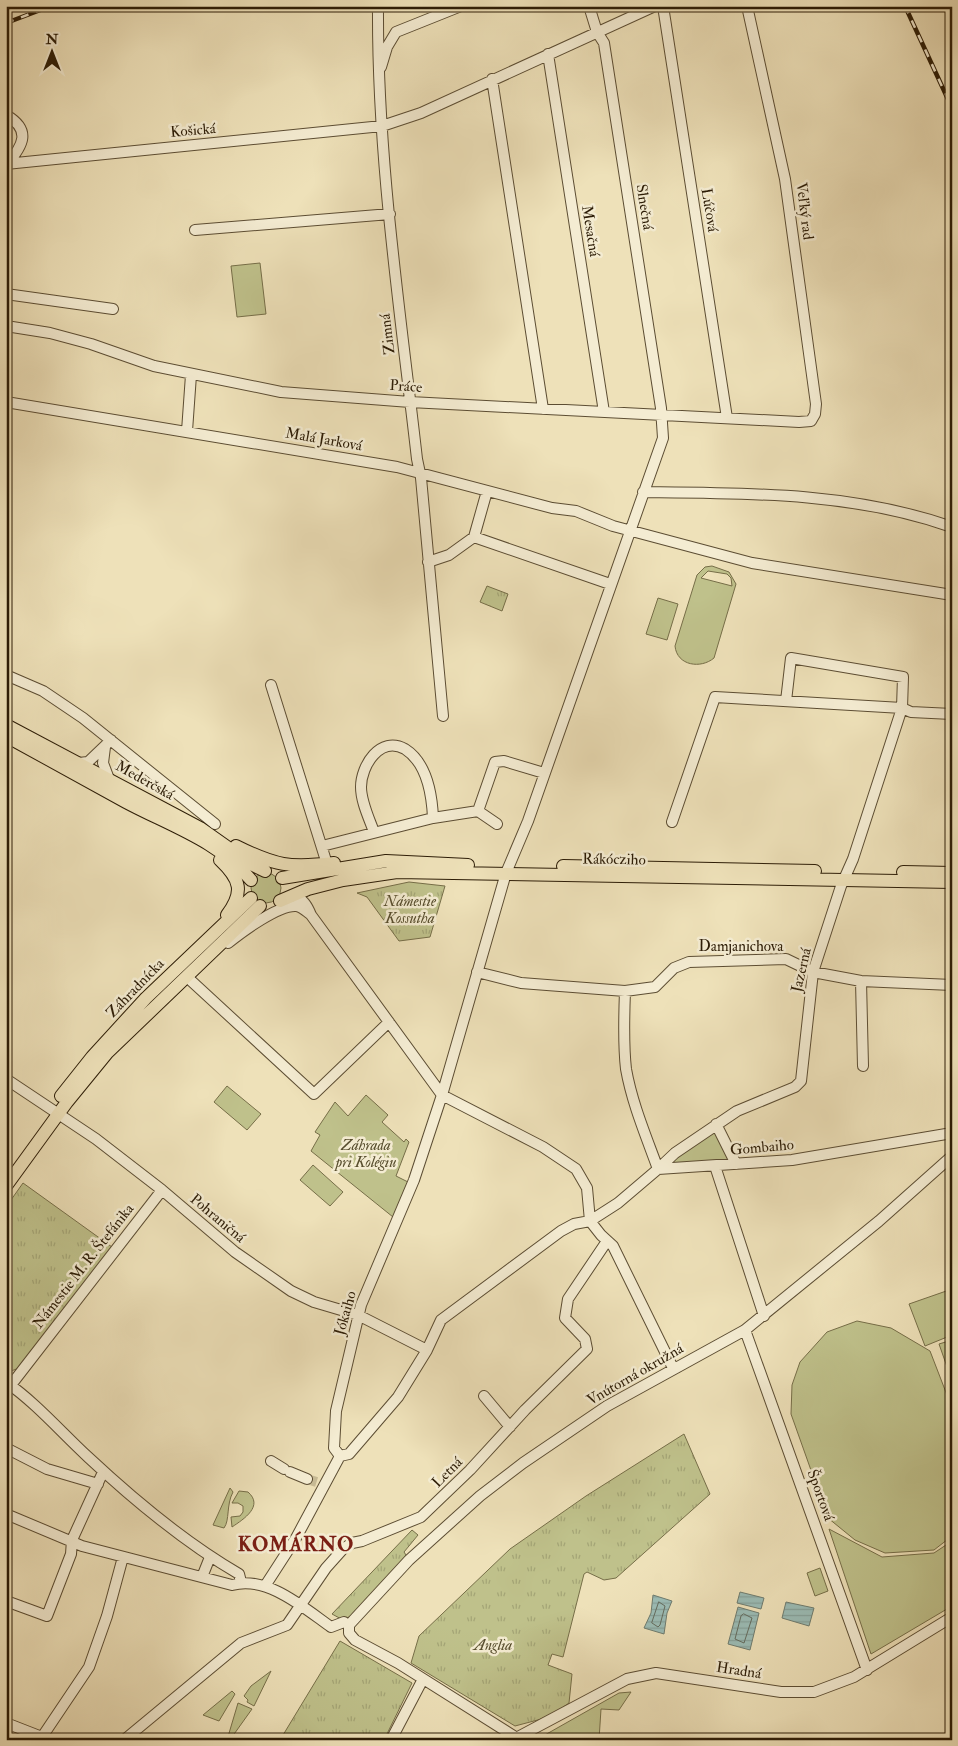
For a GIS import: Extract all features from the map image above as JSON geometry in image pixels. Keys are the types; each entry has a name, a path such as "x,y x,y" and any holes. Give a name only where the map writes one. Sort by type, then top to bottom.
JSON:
{"main road":[{"name":"Mederčská","path":"6,725 200,828 251,864 265,870"},
{"name":"Mederčská","path":"6,736 198,838 224,854 251,880"},
{"path":"200,828 276,864 327,864 367,860 386,861"},
{"path":"180,830 203,845 225,865 234,876 239,891 236,904 197,949"},
{"name":"Rákócziho","path":"282,878 386,861 508,869 846,876 952,882"},
{"name":"Rákócziho","path":"280,901 308,890 343,880 389,873 508,869"},
{"path":"265,870 276,873 282,878 285,890 280,901 269,907 256,902 248,889 251,880 265,870"},
{"name":"Rákócziho","path":"846,876 952,873"},
{"name":"Záhradnícka","path":"55,1112 104,1044 146,998 197,949 256,902"},
{"name":"Záhradnícka","path":"55,1112 107,1053 204,962 256,902"},
{"path":"6,1172 55,1112"},
{"path":"6,1186 55,1112"}],"street":[{"name":"Zimná","path":"378,6 382,126 390,214 410,402 420,473 443,716"},
{"path":"379,72 387,47 396,32 462,6"},
{"name":"Slnečná","path":"508,869 663,438 662,415 604,43 597,32 589,6"},
{"name":"Košická","path":"6,164 382,126 402,121 656,6"},
{"name":"Lúčová","path":"663,6 727,418"},
{"name":"Veľký rad","path":"747,6 786,179 816,404 815,414 811,421"},
{"name":"Mesačná","path":"548,54 604,412"},
{"path":"492,79 543,409"},
{"path":"6,115 16,121 23,134 23,140 6,164"},
{"path":"195,230 390,214"},
{"path":"6,294 113,309"},
{"name":"Práce","path":"6,326 58,335 154,366 191,375 281,392 410,402 811,421"},
{"path":"188,431 191,375"},
{"name":"Malá Jarková","path":"6,402 188,431 420,473 487,491 576,511 630,531 764,566 952,595"},
{"path":"428,562 449,555 474,537 487,491"},
{"path":"643,492 819,497 876,506 952,527"},
{"path":"474,537 610,584"},
{"name":"Jazerná","path":"658,1169 675,1153 737,1111 795,1087 801,1081 813,972 902,708 903,677 791,658 786,701"},
{"name":"Mederčská","path":"6,675 43,691 108,743 216,824"},
{"path":"271,685 327,864"},
{"path":"672,822 715,697 902,708 911,712 952,714"},
{"path":"78,763 88,762 108,743"},
{"path":"108,743 103,763 109,779"},
{"path":"374,832 362,794 364,771 376,752 390,746 405,749 420,766 432,794 433,818"},
{"path":"478,811 495,762 504,760 544,773"},
{"path":"322,846 433,818 478,811 497,824"},
{"path":"442,1096 508,869"},
{"path":"294,896 305,903 442,1096 543,1147 576,1169 587,1188 590,1220 607,1241 614,1246 672,1368"},
{"path":"204,962 262,918 294,906 301,907 311,914"},
{"name":"Damjanichova","path":"478,972 521,983 625,991 655,987 674,968 697,961 786,959 813,972 861,981 952,985"},
{"path":"187,977 314,1094 388,1022"},
{"path":"861,981 862,1066"},
{"path":"265,1586 296,1538 322,1485 340,1456 349,1454 398,1397 427,1350 441,1320 561,1231 574,1224 590,1220 618,1203 658,1169 640,1121 627,1071 624,1038 625,991"},
{"name":"Pohraničná","path":"6,1079 96,1139 162,1190 235,1252 291,1291 314,1302 358,1315 427,1350"},
{"name":"Jókaiho","path":"340,1456 334,1448 336,1411 358,1315 385,1245 414,1180 442,1096"},
{"path":"716,1124 736,1164"},
{"name":"Gombaiho","path":"658,1169 792,1160 952,1134"},
{"name":"Vnútorná okružná","path":"346,1634 349,1625 409,1560 480,1496 522,1463 607,1406 672,1368 745,1330 878,1221 952,1156"},
{"path":"714,1166 764,1316"},
{"name":"Námestie M. R. Štefánika","path":"9,1383 95,1279 162,1190"},
{"name":"Letná","path":"124,1740 241,1643 287,1625 326,1568 343,1548 421,1517 470,1470 587,1349 585,1339 566,1318 568,1299 607,1241"},
{"name":"Športová","path":"745,1330 867,1670"},
{"path":"9,1383 103,1472 166,1526 240,1574 241,1582"},
{"path":"484,1396 510,1427"},
{"path":"6,1448 47,1469 98,1484"},
{"path":"271,1460 307,1479"},
{"path":"6,1601 47,1616 71,1554 72,1540 103,1472"},
{"name":"Hradná","path":"6,1514 72,1540 82,1546 232,1585 241,1582 265,1586 303,1602 330,1627 398,1663 519,1739 627,1679 656,1673 781,1692 814,1692 846,1681 867,1670 952,1618"},
{"path":"198,1576 208,1555"},
{"path":"6,1723 45,1739 89,1667 107,1616 123,1557"},
{"path":"330,1627 344,1622"},
{"path":"391,1740 423,1679"}],"green space":[{"path":"260,263 266,314 237,317 231,266"},
{"path":"712,566 729,572 736,584 714,658 703,664 690,664 680,658 675,646 697,575 705,567","holes":["708,571 727,574 731,578 732,586 701,578"]},
{"path":"487,586 508,594 502,611 480,602"},
{"path":"658,598 678,604 667,640 646,634"},
{"path":"266,873 272,874 280,882 280,894 272,902 266,903 260,902 252,894 251,888 252,882 260,874"},
{"name":"Námestie Kossutha","path":"409,882 445,886 430,937 399,941 367,897 357,893"},
{"path":"227,1086 261,1114 247,1130 214,1102"},
{"name":"Záhrada pri Kolégiu","path":"366,1095 388,1115 382,1122 404,1142 406,1139 409,1142 396,1176 408,1182 393,1217 311,1151 320,1135 315,1132 335,1102 348,1116"},
{"path":"714,1129 731,1162 664,1166"},
{"path":"313,1165 343,1192 330,1206 300,1180"},
{"path":"23,1183 112,1247 19,1368 6,1373 6,1207"},
{"path":"952,1289 952,1335 925,1346 909,1304"},
{"path":"857,1321 891,1328 930,1351 952,1408 952,1536 934,1550 885,1553 855,1540 828,1518 791,1414 792,1385 800,1362 827,1332"},
{"path":"952,1340 952,1381 939,1344"},
{"name":"Anglia","path":"684,1434 710,1494 616,1578 604,1580 587,1572 584,1574 563,1657 552,1654 548,1665 572,1674 569,1703 549,1717 515,1726 411,1663 419,1636 510,1549 586,1496"},
{"path":"230,1488 233,1492 229,1502 226,1525 224,1528 213,1525"},
{"path":"239,1491 248,1492 254,1502 247,1516 232,1527 231,1517 240,1516 243,1512 243,1506 238,1503 232,1503"},
{"path":"829,1529 882,1557 934,1553 952,1541 952,1606 871,1654"},
{"path":"412,1530 418,1535 404,1552 408,1558 353,1615 343,1620 332,1614"},
{"path":"820,1568 828,1591 815,1596 807,1573"},
{"path":"340,1641 412,1683 384,1740 280,1740"},
{"path":"271,1671 254,1706 247,1702 248,1700 244,1696 251,1686"},
{"path":"232,1691 235,1694 219,1721 203,1715"},
{"path":"631,1692 619,1710 601,1709 599,1740 536,1740 619,1693"},
{"path":"238,1703 252,1709 232,1737 227,1740"}],"water":[{"path":"740,1592 764,1598 761,1609 737,1603"},
{"path":"653,1595 672,1601 667,1613 664,1634 644,1628 651,1613"},
{"path":"786,1602 814,1608 809,1626 782,1618"},
{"path":"738,1607 759,1613 750,1650 728,1644"}],"tunnel":[{"path":"307,1479 320,1483"}],"railway":[{"path":"6,23 51,6"},
{"path":"905,6 952,108"}],"district":[{"name":"KOMÁRNO","path":"296,1544"}]}
